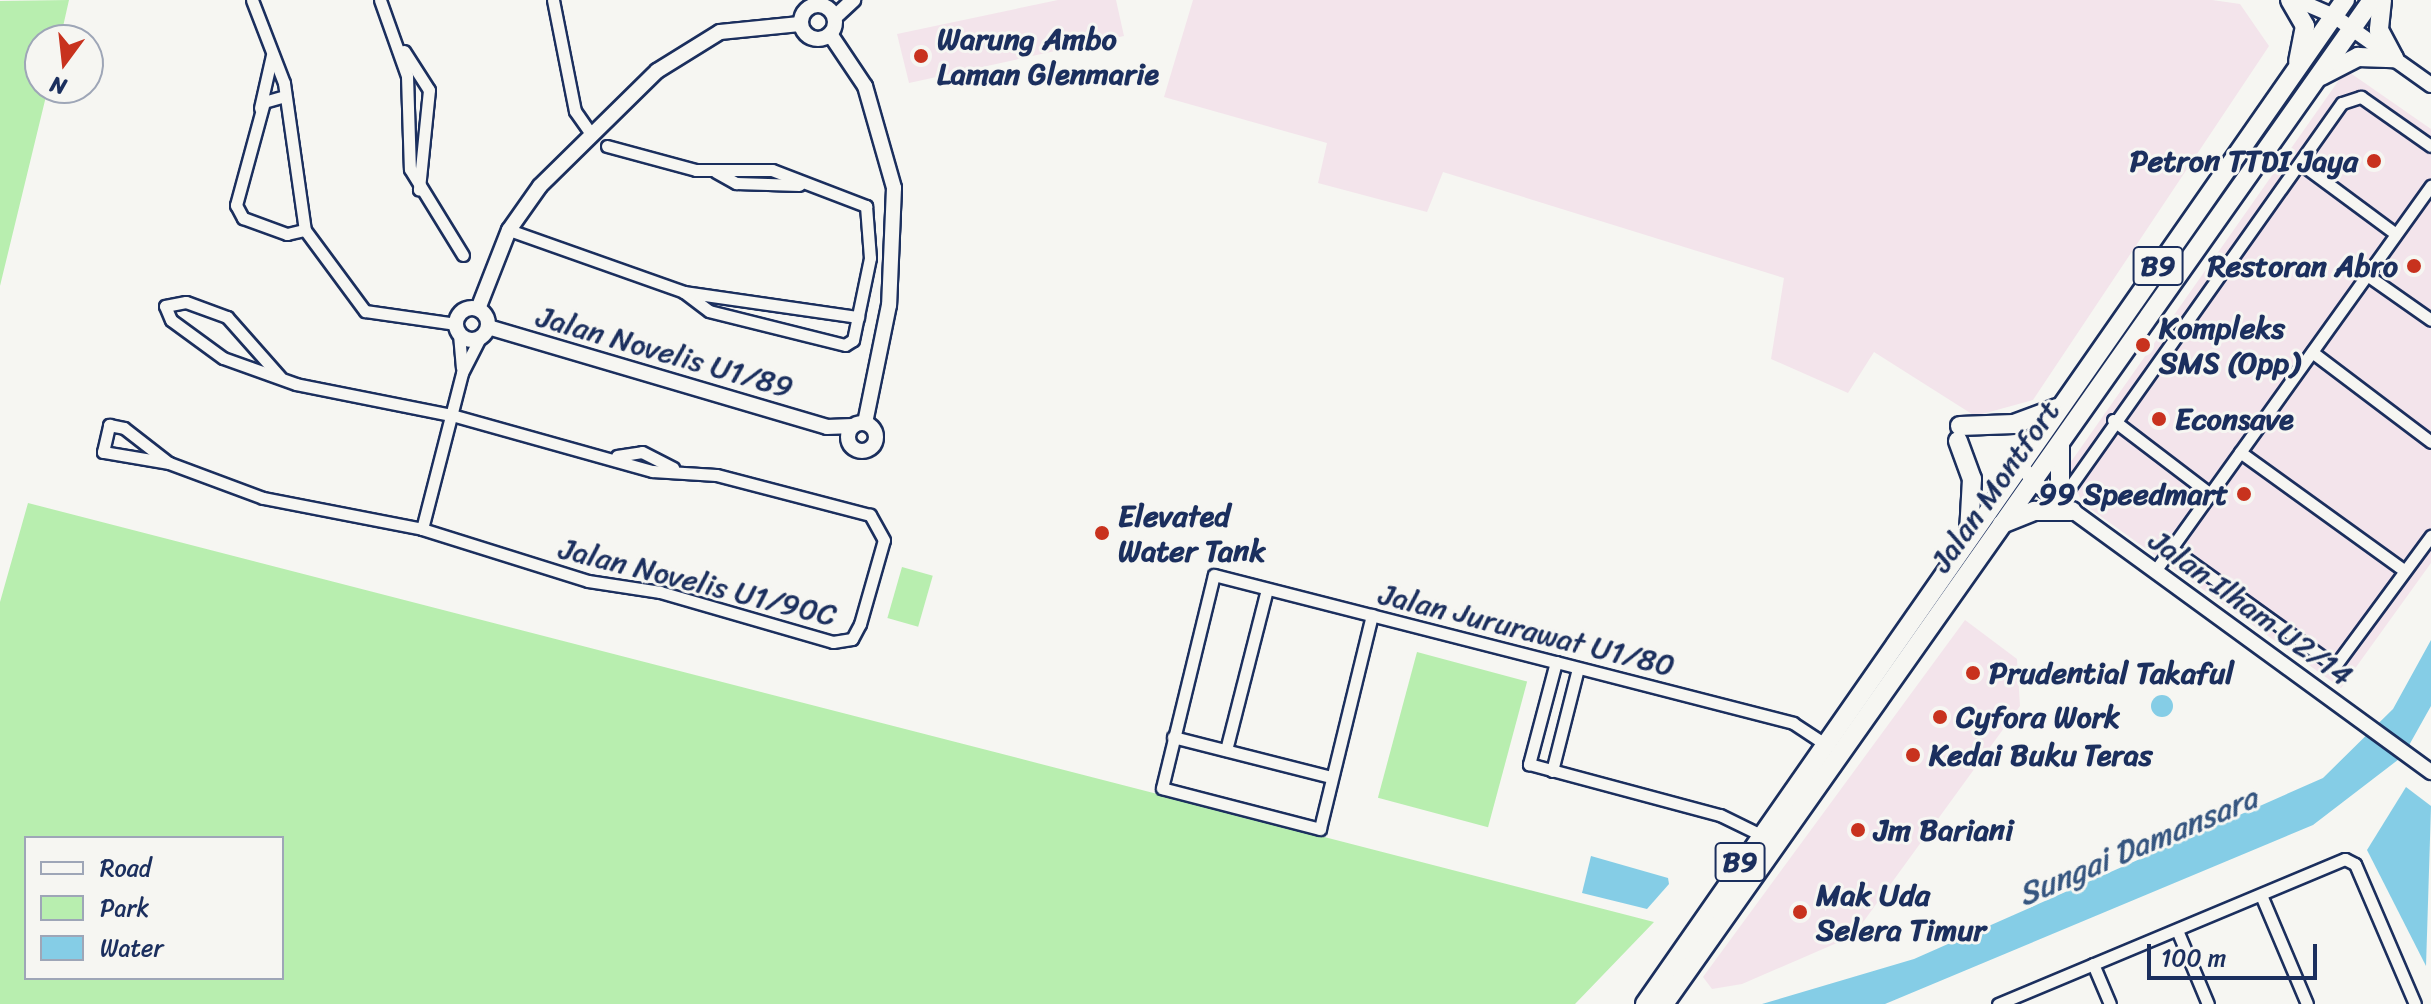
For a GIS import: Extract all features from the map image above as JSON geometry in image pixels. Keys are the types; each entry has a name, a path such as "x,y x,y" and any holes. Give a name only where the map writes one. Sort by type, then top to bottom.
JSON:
{"main road":[{"path":"2290,0 2305,26 2297,68"},
{"name":"Jalan Montfort","path":"1664,1004 2002,524 2060,406 2297,68 2328,8 2345,0"},
{"name":"Jalan Montfort","path":"1645,1004 1759,834 1968,538 2061,438 2372,0"},
{"path":"2315,79 2358,57 2394,58 2379,30 2382,0"},
{"path":"1968,538 1972,479 1959,434 2014,424 2060,406"},
{"path":"2002,524 2034,511 2066,506 2061,438"}],"street":[{"path":"252,0 285,96 305,230 365,311 458,329"},
{"path":"380,0 397,41 429,90 419,189"},
{"path":"553,0 575,111 589,131"},
{"path":"830,34 835,17 853,0"},
{"path":"2297,0 2328,8 2431,85"},
{"path":"800,24 805,10 827,3 835,17"},
{"path":"800,24 810,37 830,34"},
{"path":"169,463 124,428 109,425 103,452 169,463 263,498 422,529 462,373 484,333 478,309 509,230 589,131 657,71 720,32 800,24"},
{"path":"830,34 865,86 894,188 889,305 859,424 848,442 858,451 871,448 875,432 859,424"},
{"path":"397,41 419,189 463,255"},
{"path":"272,54 237,212 287,234 305,230"},
{"path":"260,113 264,102 285,96"},
{"path":"2066,506 2113,420 2300,163 2352,97 2431,146"},
{"path":"607,146 716,172 736,183 800,185"},
{"path":"2300,163 2396,234"},
{"path":"509,230 684,292 736,319 837,346 853,340 870,258 866,206 800,185 772,170 716,172"},
{"path":"2155,571 2431,186"},
{"path":"2367,275 2431,320"},
{"path":"684,292 858,317"},
{"path":"736,319 741,301"},
{"path":"280,377 227,317 186,302 165,306 171,320 223,358 280,377 451,415"},
{"path":"462,373 458,329 463,311 478,309"},
{"name":"Jalan Novelis U1/89","path":"458,329 484,333 827,427 848,442"},
{"path":"2312,352 2431,442"},
{"name":"Jalan Novelis U1/90C","path":"422,529 588,581 660,592 843,642 860,624 883,528 870,515 673,468 652,471 617,456 451,415"},
{"path":"2113,420 2210,494"},
{"name":"Jalan Novelis U1/89","path":"827,427 859,424"},
{"path":"2240,452 2405,571"},
{"name":"Jalan Ilham U2/14","path":"2027,478 2431,772"},
{"path":"2171,548 2335,666 2431,536"},
{"name":"Jalan Jururawat U1/80","path":"1173,737 1214,575 1793,723 1842,755"},
{"path":"1226,750 1267,589"},
{"path":"1331,777 1173,737 1162,788 1320,829 1372,615"},
{"path":"1556,662 1529,764 1720,815 1759,834"},
{"path":"1552,771 1578,668"},
{"path":"2002,1003 2345,859 2355,864 2415,1004"},
{"path":"2261,895 2307,1004"},
{"path":"2177,930 2208,1004"},
{"path":"2093,964 2110,1004"}],"shaded area":[{"path":"1058,0 1116,0 1124,36 909,83 897,34"},
{"path":"1193,0 2212,0 2240,4 2269,46 2033,400 1975,416 1874,352 1848,393 1771,359 1784,278 1443,172 1427,212 1318,183 1327,143 1164,97"},
{"path":"2346,70 2431,129 2431,563 2341,688 2082,503 2068,466"},
{"path":"1965,620 2017,659 2020,706 1853,936 1742,984 1712,989 1703,977"}],"green space":[{"path":"69,0 64,24 24,24 24,104 44,104 0,286 0,1"},
{"path":"28,503 1654,922 1575,1004 0,1004 0,602"},
{"path":"902,567 933,576 918,627 887,618"},
{"path":"1417,652 1527,682 1488,827 1378,798"}],"water":[{"path":"2431,640 2431,706 2403,756 2313,825 1885,1004 1762,1004 1914,959 2323,778 2393,709"},
{"path":"2158,695 2166,695 2173,706 2166,717 2158,717 2151,710 2151,702"},
{"path":"2406,787 2431,806 2426,966 2367,850"},
{"path":"1591,856 1668,878 1669,884 1647,909 1582,893"}],"place":[{"name":"Warung Ambo Laman Glenmarie","path":"921,56"},
{"name":"Petron TTDI Jaya","path":"2374,161"},
{"name":"Restoran Abro","path":"2414,266"},
{"name":"Kompleks SMS (Opp)","path":"2143,345"},
{"name":"Econsave","path":"2159,419"},
{"name":"99 Speedmart","path":"2244,494"},
{"name":"Elevated Water Tank","path":"1102,533"},
{"name":"Prudential Takaful","path":"1973,673"},
{"name":"Cyfora Work","path":"1940,717"},
{"name":"Kedai Buku Teras","path":"1913,755"},
{"name":"Jm Bariani","path":"1858,830"},
{"name":"Mak Uda Selera Timur","path":"1800,912"}],"water label":[{"name":"Sungai Damansara","path":"2138,847"}]}
